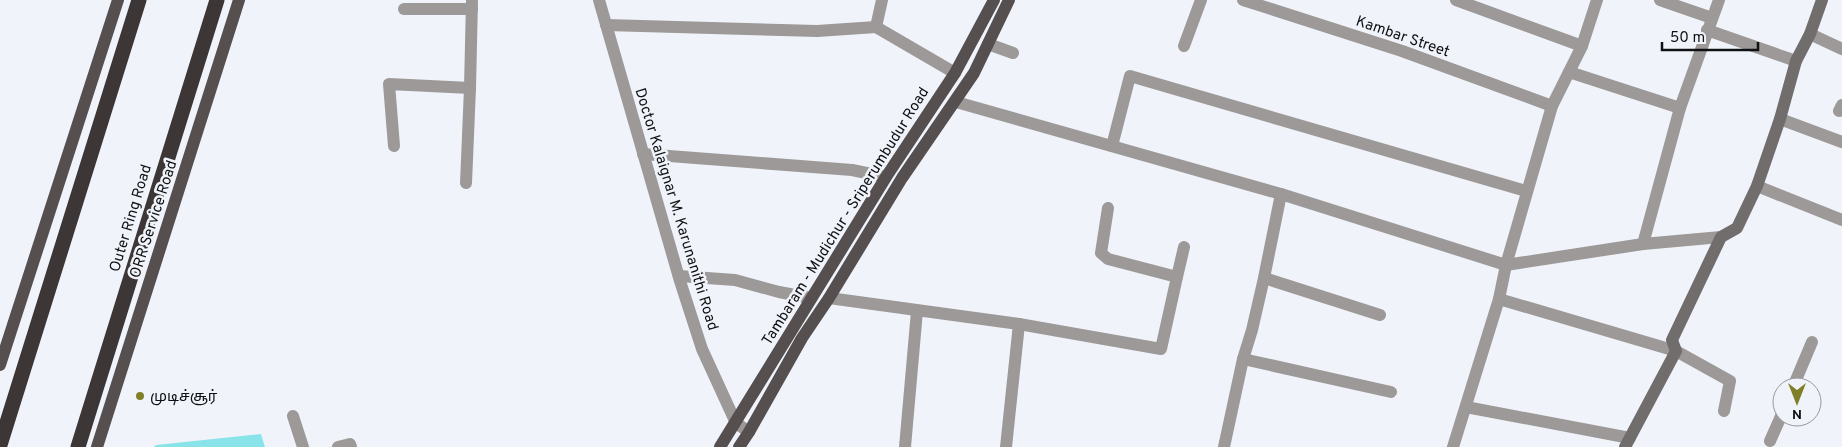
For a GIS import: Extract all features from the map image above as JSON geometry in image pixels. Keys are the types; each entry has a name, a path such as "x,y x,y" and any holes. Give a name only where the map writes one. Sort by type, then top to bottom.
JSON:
{"highway":[{"path":"134,17 135,0"},
{"path":"0,445 139,0"},
{"name":"Outer Ring Road","path":"78,447 217,0"}],"main road":[{"path":"0,365 118,0"},
{"name":"ORR Service Road","path":"97,447 239,0"},
{"name":"Tambaram - Mudichur - Sriperumbudur Road","path":"720,447 886,177 955,74 994,0"},
{"name":"Tambaram - Mudichur - Sriperumbudur Road","path":"738,447 749,432 802,338 829,298 902,178 974,74 1009,0"}],"street":[{"name":"Doctor Kalaignar M. Karunanithi Road","path":"599,0 702,350 736,423"},
{"path":"876,26 882,0"},
{"path":"1184,46 1201,0"},
{"name":"Kambar Street","path":"1243,0 1402,51 1552,106"},
{"path":"1456,0 1582,46"},
{"path":"1453,447 1499,299 1526,191 1552,106 1582,46 1597,0"},
{"path":"1660,0 1712,18"},
{"path":"1643,244 1680,108 1719,0"},
{"path":"956,102 1281,194 1506,265 1643,244 1721,236 1737,228 1757,186 1780,119 1796,61 1810,34 1822,0"},
{"path":"404,9 472,4 466,182"},
{"path":"606,25 817,32 876,26 955,74"},
{"path":"1707,30 1796,61"},
{"path":"1810,34 1842,49"},
{"path":"988,44 1013,53"},
{"path":"1569,72 1680,108"},
{"path":"1112,146 1130,76 1526,191"},
{"path":"394,146 389,84 470,88"},
{"path":"1780,119 1842,142"},
{"path":"644,154 852,170 886,177"},
{"path":"1757,186 1842,220"},
{"path":"1224,447 1243,359 1264,278 1281,194"},
{"path":"1108,208 1101,253 1108,260 1177,278"},
{"path":"1466,407 1628,442 1676,350 1672,340 1721,236"},
{"path":"829,298 1018,324 1161,349 1184,247"},
{"path":"679,276 735,280 779,292 811,298"},
{"path":"1264,278 1380,315"},
{"path":"1499,299 1676,350 1730,381 1724,411"},
{"path":"905,447 917,311"},
{"path":"1006,447 1018,324"},
{"path":"1797,377 1812,342"},
{"path":"1243,359 1391,392"},
{"path":"293,416 303,447"},
{"path":"736,423 749,432"},
{"path":"1773,445 1778,427"},
{"path":"338,447 350,444 351,447"}],"water":[{"path":"261,434 265,447 154,447 156,445"}],"place":[{"name":"முடிச்சூர்","path":"140,396"}]}
